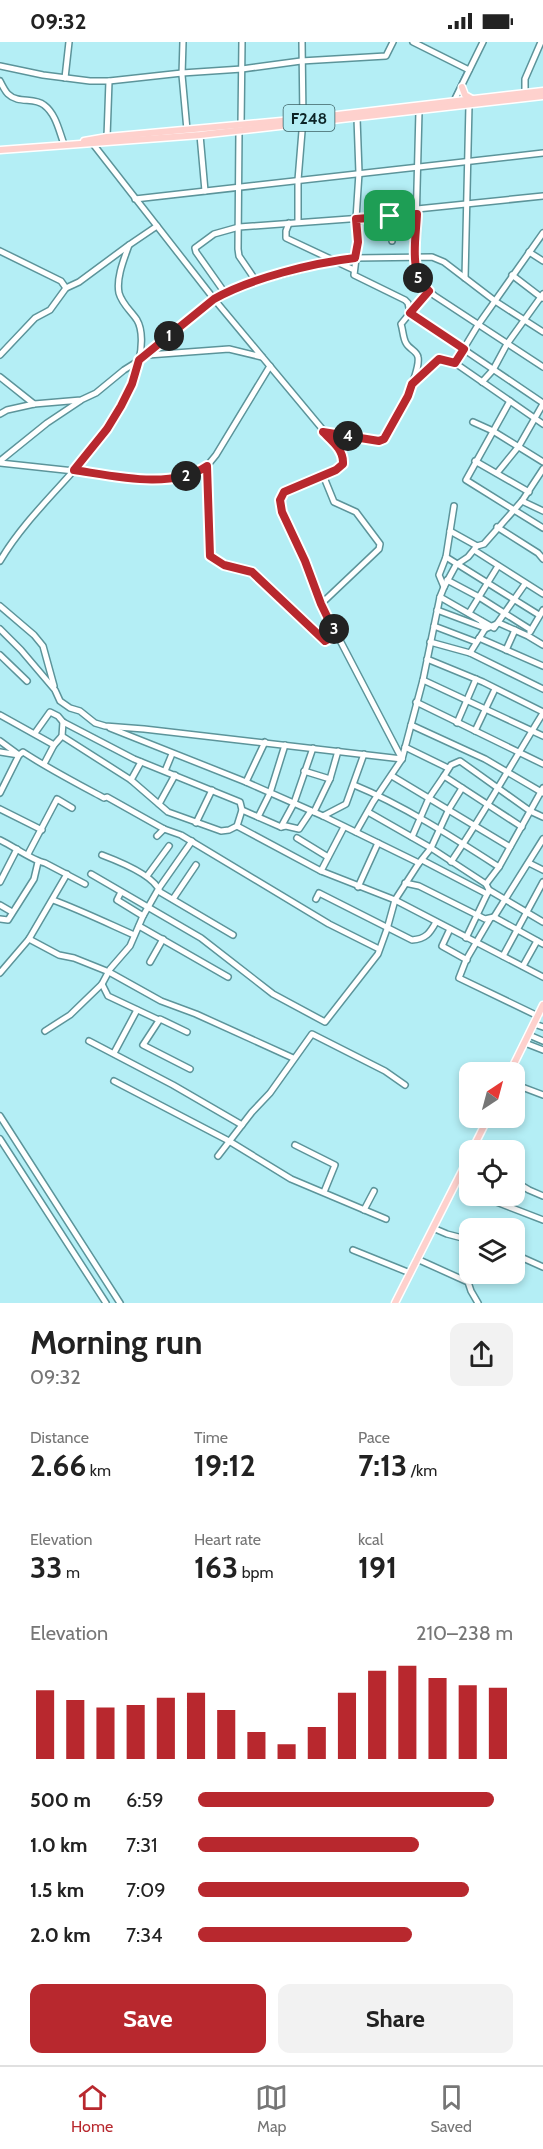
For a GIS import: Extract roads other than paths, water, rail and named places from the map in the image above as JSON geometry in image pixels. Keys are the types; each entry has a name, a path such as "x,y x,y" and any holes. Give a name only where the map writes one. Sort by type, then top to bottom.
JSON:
{"main road":[{"path":"462,87 471,102"},
{"name":"F248","path":"0,150 75,143 107,137 357,118 419,111 543,91"},
{"name":"F248","path":"303,122 454,101 471,102 543,96"},
{"name":"F248","path":"75,143 93,144 200,135 240,128"},
{"path":"515,1062 543,1005"},
{"path":"395,1303 459,1180"}],"street":[{"path":"65,78 69,42"},
{"path":"183,42 182,73 187,130"},
{"path":"242,42 238,187 239,256 254,278"},
{"path":"298,222 298,180 303,122 302,42"},
{"path":"0,66 43,75 109,81 386,56 393,42"},
{"path":"413,42 469,70"},
{"path":"454,101 483,42"},
{"path":"525,93 524,82 541,42"},
{"path":"0,81 7,93 12,96 38,102 48,109 56,121 64,144"},
{"path":"107,137 109,81"},
{"path":"465,278 471,102"},
{"path":"419,111 416,258 418,278 429,291 543,367"},
{"path":"357,118 359,173 356,219 358,242 354,275 405,300 410,313 543,403 519,446 497,474"},
{"path":"200,135 205,191"},
{"path":"93,144 214,299 344,457 343,464 336,470 284,492 280,500 282,512 336,635 402,759"},
{"path":"135,199 543,153"},
{"path":"225,293 195,248 214,234 239,227 390,216 467,204 543,196"},
{"path":"390,216 392,241"},
{"path":"289,223 286,238 354,270"},
{"path":"0,355 35,318 50,310 66,288 157,226"},
{"path":"455,363 478,325 543,233"},
{"path":"0,561 11,542 107,429 132,384 139,360 140,327 120,296 118,287 129,244"},
{"path":"0,251 61,281 66,288"},
{"path":"529,252 543,261"},
{"path":"0,462 47,423 81,400 96,393 124,369 148,355 214,299 264,279 333,261 355,258 437,258 495,301 543,332"},
{"path":"482,382 493,370 507,344 542,297 512,275"},
{"path":"323,432 379,441 384,439 408,396 419,359 417,353 406,343 401,324 429,291"},
{"path":"148,355 230,349 262,357"},
{"path":"412,384 439,359 455,363 543,424"},
{"path":"0,462 148,479 188,476 207,466 270,366"},
{"path":"0,377 34,404"},
{"path":"0,414 7,410 34,404 81,400"},
{"path":"510,401 476,461 463,479 543,528"},
{"path":"473,422 493,431 543,462"},
{"path":"476,461 529,492"},
{"path":"207,466 210,556 224,565 252,572 325,641 336,635"},
{"path":"356,832 402,759 423,680 440,597 447,580 459,563 484,544 522,501 543,469"},
{"path":"321,604 379,549 380,544 356,512 334,502 323,476"},
{"path":"536,482 543,486"},
{"path":"522,501 543,511"},
{"path":"444,587 440,575 446,557 454,506"},
{"path":"497,527 538,553 543,559"},
{"path":"450,531 498,566 543,594"},
{"path":"446,557 541,613 530,634"},
{"path":"469,613 498,566"},
{"path":"447,580 479,597 543,645"},
{"path":"437,610 494,628 525,584"},
{"path":"440,597 488,626"},
{"path":"0,606 34,635 43,646 60,701 80,711 95,723 294,803 378,843 487,890 543,921"},
{"path":"499,623 530,634"},
{"path":"434,626 506,650 543,666"},
{"path":"470,653 488,626"},
{"path":"0,629 55,690"},
{"path":"506,650 515,630"},
{"path":"430,642 470,653 543,689"},
{"path":"0,655 27,681"},
{"path":"426,659 476,679 543,713 488,806 451,862"},
{"path":"457,723 476,679"},
{"path":"423,680 543,736"},
{"path":"476,731 495,688"},
{"path":"416,702 543,764"},
{"path":"35,733 50,712 63,722 141,762 240,802 242,810 237,826 222,831 168,812 131,780 62,736"},
{"path":"0,715 54,745"},
{"path":"44,764 54,745 62,736 63,722"},
{"path":"411,725 485,759 507,774 542,791 487,890 466,938"},
{"path":"105,726 402,759"},
{"path":"0,741 19,755"},
{"path":"246,782 265,742"},
{"path":"258,817 270,793 285,745"},
{"path":"405,747 448,768"},
{"path":"281,827 294,803 313,748"},
{"path":"242,810 281,827 299,829 330,779 338,751"},
{"path":"0,752 19,755 23,752 66,778 192,841 328,924 379,949"},
{"path":"165,771 172,754"},
{"path":"323,816 346,804 364,754"},
{"path":"0,793 19,755"},
{"path":"412,837 429,798 448,768 460,760 530,811 543,817"},
{"path":"131,780 141,762"},
{"path":"304,771 330,779"},
{"path":"159,804 175,775"},
{"path":"392,776 510,848"},
{"path":"444,776 522,827"},
{"path":"354,785 378,795 419,818 499,867"},
{"path":"91,874 201,938 273,994 325,1022 378,954 394,900 431,848 449,809 462,788"},
{"path":"196,823 212,790"},
{"path":"28,854 57,799 72,808"},
{"path":"321,871 340,825 342,807"},
{"path":"0,809 42,830"},
{"path":"368,812 431,848 487,890"},
{"path":"237,826 321,871 394,900 543,976"},
{"path":"157,836 164,829"},
{"path":"297,838 328,857"},
{"path":"543,839 506,901 492,918 459,975 459,978 538,1019 543,1027"},
{"path":"0,840 28,854 38,862 45,863 85,884"},
{"path":"45,1031 70,1015 102,984 130,946 142,916 192,841"},
{"path":"358,887 378,843"},
{"path":"147,876 169,846"},
{"path":"0,882 17,849"},
{"path":"102,855 147,876 155,882 160,892 234,935"},
{"path":"0,919 8,920 34,879 38,862"},
{"path":"530,862 543,870"},
{"path":"173,899 196,865"},
{"path":"1,969 29,939 68,874"},
{"path":"503,956 543,882"},
{"path":"405,884 419,886 477,915 492,918 516,929 540,943 523,966"},
{"path":"121,892 117,900 142,916"},
{"path":"316,899 319,893 412,940 422,940 430,933 436,922"},
{"path":"53,900 74,907 134,935"},
{"path":"0,905 12,912"},
{"path":"356,922 359,914"},
{"path":"139,926 228,976"},
{"path":"450,929 442,946 467,960"},
{"path":"29,939 59,955 74,958 109,972 161,1001 283,1052 293,1059"},
{"path":"150,962 163,939"},
{"path":"102,984 108,996 187,1032"},
{"path":"114,1053 137,1010"},
{"path":"159,1020 142,1045 190,1069"},
{"path":"218,1156 270,1093 312,1034 385,1071 405,1085"},
{"path":"529,1035 543,1041"},
{"path":"89,1041 242,1125"},
{"path":"525,1042 543,1050"},
{"path":"114,1081 229,1141 291,1179 386,1219"},
{"path":"525,1088 543,1095"},
{"path":"0,1116 120,1303"},
{"path":"0,1139 106,1303"},
{"path":"295,1145 335,1166 324,1192"},
{"path":"525,1188 543,1196"},
{"path":"364,1210 374,1191"},
{"path":"507,1206 543,1220"},
{"path":"433,1228 459,1237"},
{"path":"352,1250 410,1273"},
{"path":"417,1259 468,1281 478,1303"},
{"path":"525,1259 543,1267"}],"waterway":[{"path":"453,96 465,71"}]}
